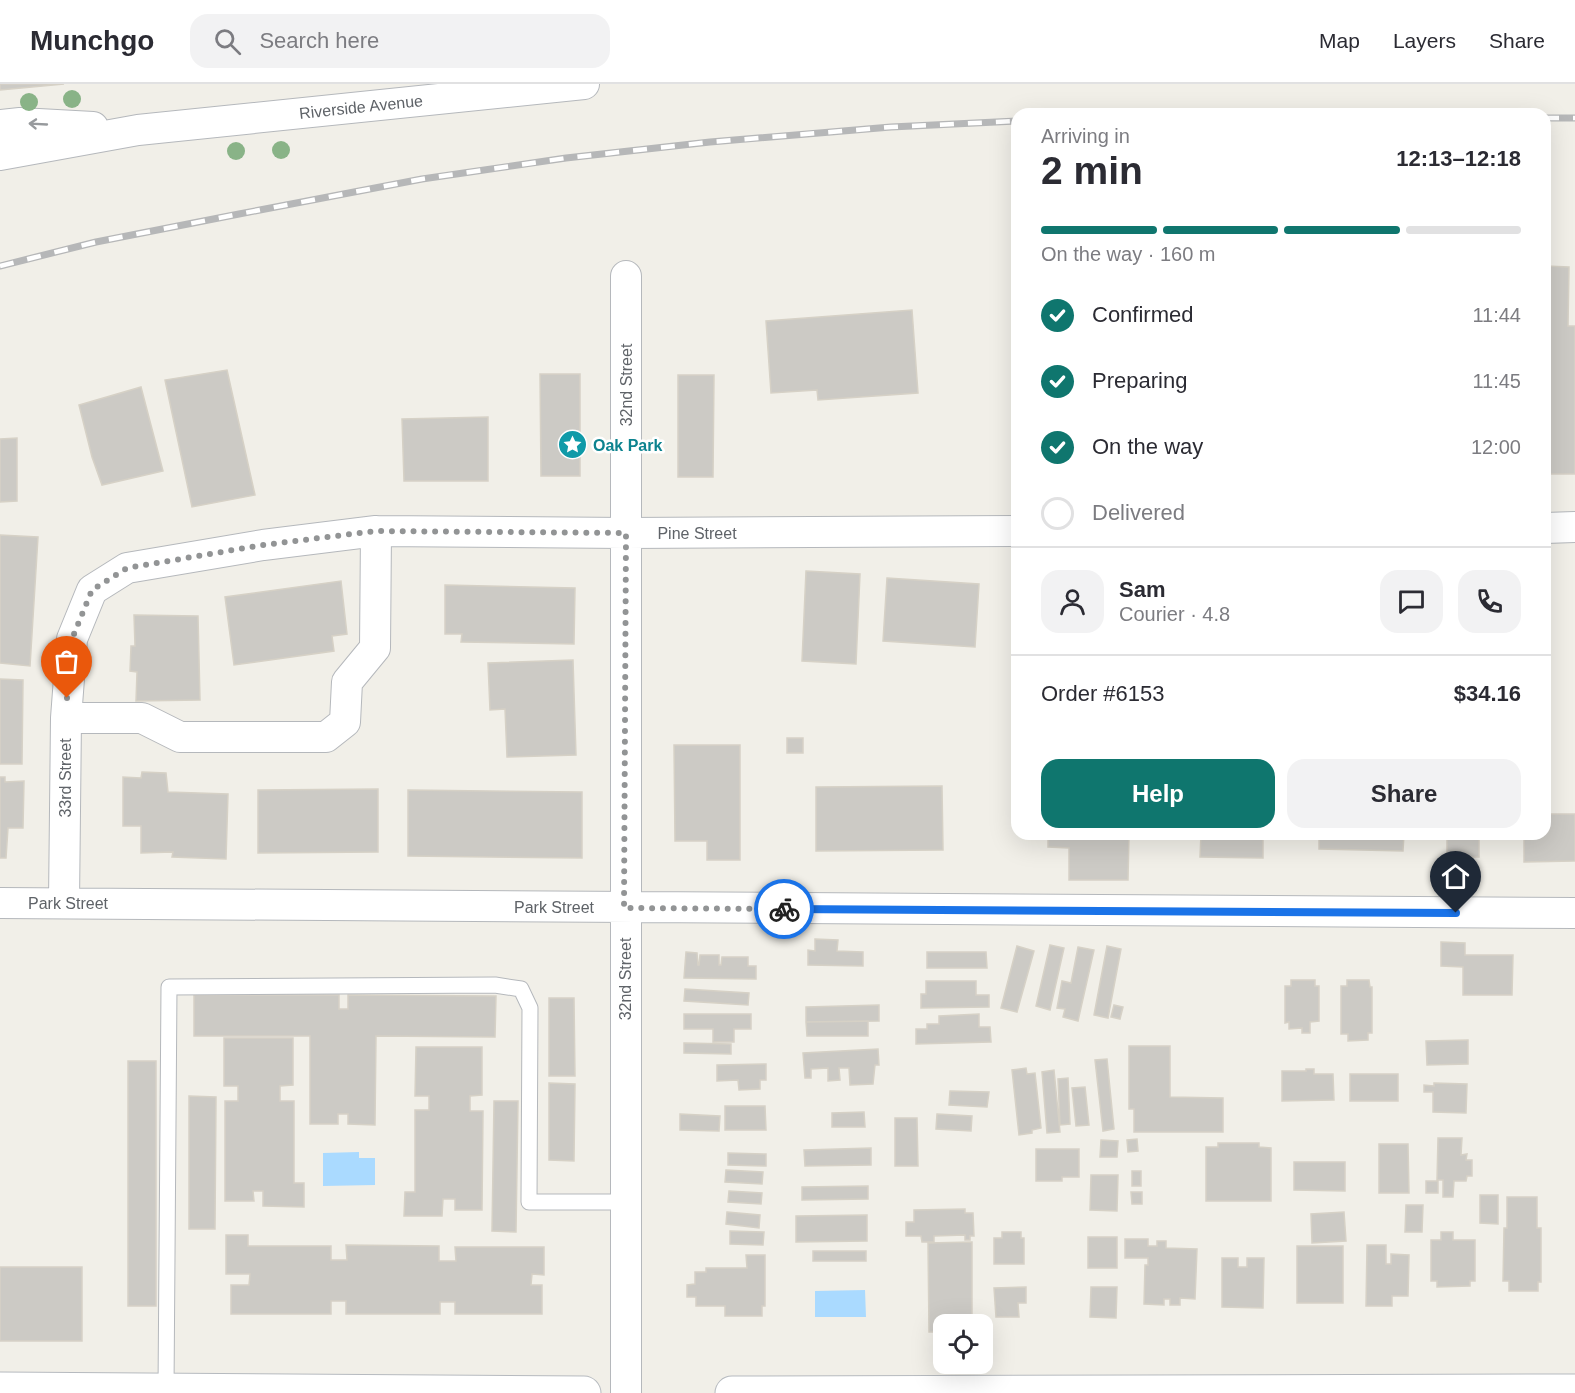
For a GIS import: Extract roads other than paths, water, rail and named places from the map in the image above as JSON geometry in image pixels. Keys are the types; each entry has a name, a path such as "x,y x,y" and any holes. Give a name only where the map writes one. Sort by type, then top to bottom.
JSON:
{"main road":[{"path":"0,1389 584,1393"},
{"path":"732,1393 1575,1391"}],"street":[{"name":"Riverside Avenue","path":"0,155 138,130 584,84"},
{"name":"Riverside Avenue","path":"0,125 20,123 138,130"},
{"name":"32nd Street","path":"626,276 624,908 626,1393"},
{"path":"1551,528 1575,527"},
{"name":"Pine Street","path":"127,568 263,545 376,531 626,533 1011,531"},
{"path":"66,718 142,718 180,737 326,737 345,722 347,682 375,648 376,531"},
{"name":"33rd Street","path":"64,903 66,718 72,639 92,590 127,568"},
{"name":"Park Street","path":"0,903 1575,913"}],"lane":[{"path":"166,1390 168,987 495,985 521,989 530,1008 529,1202 625,1202"}],"water":[{"path":"359,1152 359,1158 375,1158 375,1185 323,1186 323,1153"},
{"path":"865,1290 866,1317 815,1317 815,1291"}],"railway":[{"path":"1551,118 1575,118"},
{"path":"0,266 96,242 422,179 566,158 710,142 891,127 1011,121"}],"place":[{"name":"Oak Park","path":"572,445"}]}
